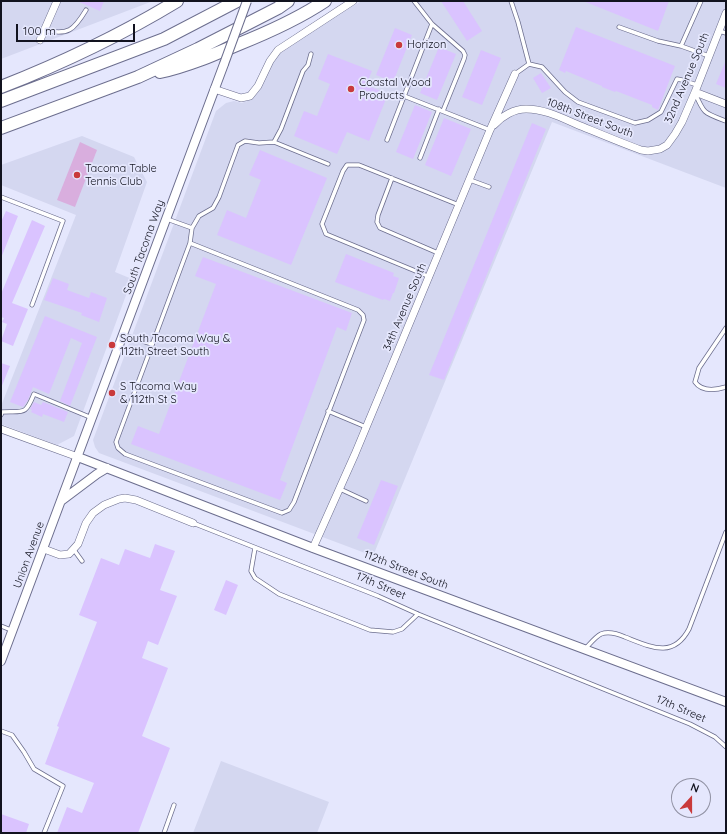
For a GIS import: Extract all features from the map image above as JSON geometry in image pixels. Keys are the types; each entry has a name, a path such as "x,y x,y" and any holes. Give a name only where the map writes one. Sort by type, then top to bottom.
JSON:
{"highway":[{"path":"1,87 68,60 149,18 177,1"},
{"path":"1,101 164,39 236,1"},
{"path":"1,128 138,77 198,49 278,8 288,1"},
{"path":"138,77 178,68 216,54 282,25 325,1"}],"street":[{"path":"40,40 57,1"},
{"name":"South Tacoma Way","path":"78,457 247,1"},
{"path":"214,88 241,98 250,96 258,86 270,61 278,50 353,1"},
{"name":"32nd Avenue South","path":"664,147 678,129 709,56 722,32 726,13"},
{"name":"34th Avenue South","path":"313,548 366,428 490,130 515,74"},
{"path":"696,88 726,104"},
{"name":"108th Street South","path":"490,130 499,120 509,113 522,109 532,109 552,114 641,150 655,150 664,147"},
{"path":"1,428 78,457"},
{"name":"112th Street South","path":"78,457 313,548 726,702"},
{"name":"Union Avenue","path":"1,661 78,457"},
{"path":"60,502 96,474 107,468"},
{"name":"17th Street","path":"74,550 91,515 104,505 119,499 125,498 136,500 193,523"},
{"path":"44,549 64,556 74,550"}],"lane":[{"path":"414,1 432,24 465,54 420,158"},
{"path":"511,1 529,64"},
{"path":"682,46 701,1"},
{"path":"44,30 57,33 65,32 76,25 86,10"},
{"path":"387,140 432,24"},
{"path":"619,27 658,41 682,46 709,56"},
{"path":"274,142 303,71 308,65 312,54"},
{"path":"515,74 529,64 542,67 565,92 578,102 635,123 648,120 661,112 677,79 682,80 696,88 702,109 706,113 726,121"},
{"path":"404,96 490,130"},
{"path":"190,243 358,310 363,315 364,320 294,502 289,510 282,513 125,454 118,448 116,442 190,243 192,228 200,216 212,208 220,197 238,145 245,142 274,142 328,164"},
{"path":"430,277 326,234 322,224 343,171 347,166 359,165 460,205"},
{"path":"392,178 378,215 377,222 380,228 439,254"},
{"path":"470,180 489,187"},
{"path":"1,197 63,221 32,305"},
{"path":"166,219 192,228"},
{"path":"726,328 700,368 695,382 697,385 708,390 726,387"},
{"path":"123,334 152,344"},
{"path":"1,415 2,412 23,412 28,408 34,394 92,418"},
{"path":"328,412 366,428"},
{"path":"340,489 366,501"},
{"name":"17th Street","path":"193,523 378,596 418,614 690,724 715,738 726,747"},
{"path":"585,650 601,634 608,633 617,634 659,648 669,648 678,644 684,638 689,628 726,532"},
{"path":"255,548 251,571 256,578 279,594 370,630 393,632 402,629 418,614"},
{"path":"74,550 82,560"},
{"path":"1,626 12,630"},
{"path":"1,731 12,735 34,769 63,786 44,833"},
{"path":"164,833 174,805"}],"shaded area":[{"path":"1,1 153,1 1,59"},
{"path":"362,1 726,1 726,188 552,122 373,556 99,453 93,440 216,111 226,103 234,101 242,103 252,99 257,93 275,57 297,37"},
{"path":"82,136 134,157 147,182 115,272 132,279 74,436 57,445 1,424 1,406 76,215 1,185 1,165"},
{"name":"Tacoma Table Tennis Club","path":"80,142 97,150 75,207 57,200"},
{"path":"221,761 329,802 317,833 193,833"}],"building":[{"path":"77,1 104,1 100,11"},
{"path":"441,1 463,1 482,31 467,41"},
{"path":"583,1 669,1 658,31"},
{"path":"576,27 675,66 658,110 652,107 652,105 602,87 566,71 565,73 559,70"},
{"path":"395,28 412,35 393,82 376,75"},
{"path":"439,47 456,54 437,100 420,93"},
{"path":"481,50 501,58 482,105 462,97"},
{"path":"328,54 372,71 366,85 388,94 369,141 347,132 337,154 294,136 304,111 317,116 330,84 318,79"},
{"path":"726,60 726,88 716,84"},
{"path":"541,73 551,88 542,93 533,78"},
{"path":"415,105 432,112 413,159 396,152"},
{"path":"444,118 471,129 451,176 425,165"},
{"path":"532,123 546,129 444,380 429,375"},
{"path":"260,150 327,178 291,265 217,235 227,210 246,218 261,180 249,175"},
{"path":"6,211 18,216 1,258 1,222"},
{"path":"32,220 45,226 12,303 28,309 13,346 1,341 7,324 2,322 4,318 1,317 1,294"},
{"path":"346,254 394,273 393,276 399,278 390,301 383,300 335,282"},
{"path":"203,257 352,313 346,331 337,327 280,480 287,483 280,500 131,444 138,426 159,434 216,284 195,276"},
{"path":"53,278 69,284 67,290 89,298 91,292 107,298 99,322 81,315 82,313 44,300"},
{"path":"45,316 97,337 70,406 60,401 82,343 71,338 49,394 33,387 28,400 23,407 10,402"},
{"path":"1,363 10,366 1,388"},
{"path":"34,402 41,405 43,402 68,412 64,422 43,414 42,417 31,412 32,410 30,409"},
{"path":"381,480 398,486 374,545 357,538"},
{"path":"155,544 175,551 160,590 177,596 158,645 148,641 142,658 168,668 142,736 170,748 138,833 57,833 67,807 82,813 94,783 45,764 59,727 57,726 97,622 79,615 101,558 119,565 125,549 150,558"},
{"path":"226,580 238,585 226,615 214,610"},
{"path":"1,814 29,824 26,833 1,833"}],"place":[{"name":"Horizon","path":"399,45"},
{"name":"Coastal Wood Products","path":"351,89"},
{"name":"Tacoma Table Tennis Club","path":"77,175"},
{"name":"South Tacoma Way & 112th Street South","path":"112,345"},
{"name":"S Tacoma Way & 112th St S","path":"112,393"}]}
